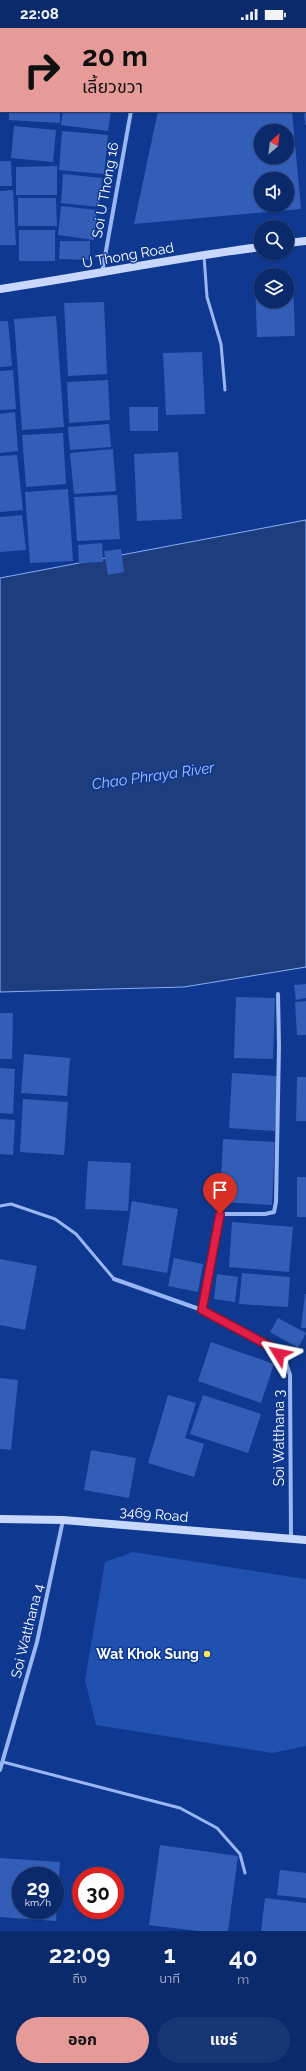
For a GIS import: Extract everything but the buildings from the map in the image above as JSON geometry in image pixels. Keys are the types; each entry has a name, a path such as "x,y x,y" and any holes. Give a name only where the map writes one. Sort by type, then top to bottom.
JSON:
{"street":[{"name":"Soi U Thong 16","path":"102,274 131,112"},
{"path":"294,242 306,241"},
{"name":"U Thong Road","path":"0,289 102,274 204,254 254,248"},
{"path":"202,1310 220,1214 265,1214 274,1212 276,1202 279,1046 278,994"},
{"name":"Soi Watthana 3","path":"114,1279 202,1310 273,1348 285,1360 290,1375 291,1538"},
{"name":"3469 Road","path":"0,1520 63,1520 306,1540"},
{"name":"Soi Watthana 4","path":"0,1770 37,1642 63,1520"}],"lane":[{"path":"204,254 207,297 221,344 225,390"},
{"path":"0,1206 11,1204 55,1219 76,1234 114,1279"},
{"path":"3,1762 180,1808 217,1828 240,1854 245,1873"}],"shaded area":[{"path":"133,1552 306,1579 306,1746 272,1753 96,1725 85,1680 105,1562"}],"water":[{"name":"Chao Phraya River","path":"306,520 306,967 184,987 0,992 0,578"}],"place":[{"name":"Wat Khok Sung","path":"207,1654"}],"route":[{"path":"220,1214 202,1310 273,1348 279,1354"}]}
